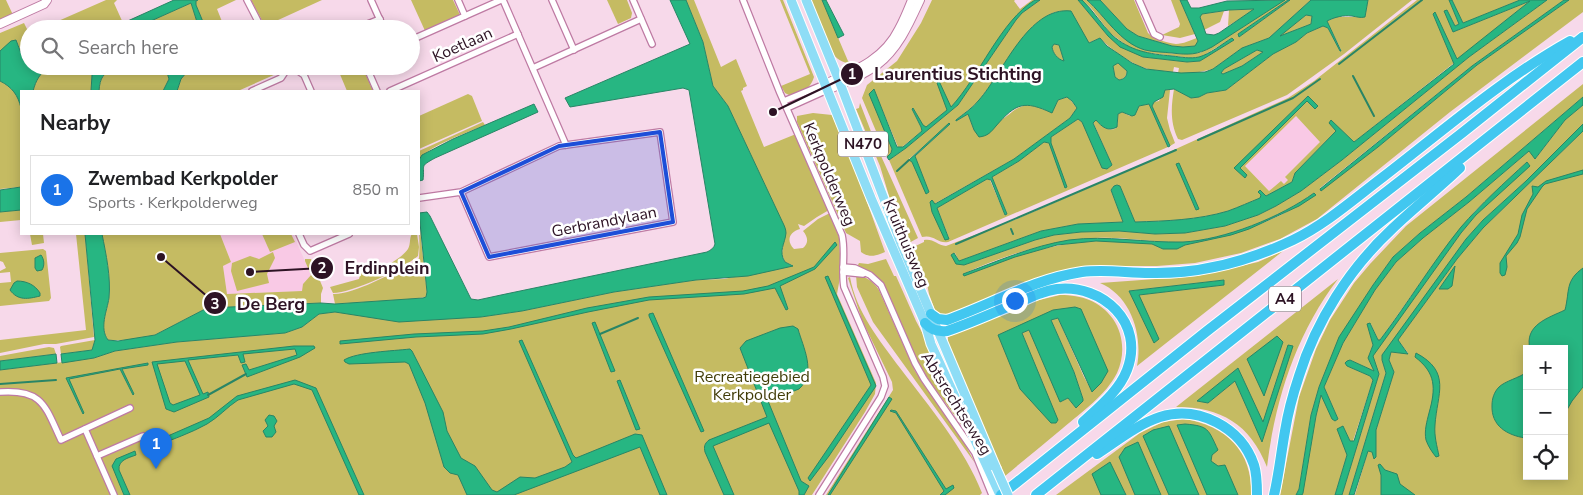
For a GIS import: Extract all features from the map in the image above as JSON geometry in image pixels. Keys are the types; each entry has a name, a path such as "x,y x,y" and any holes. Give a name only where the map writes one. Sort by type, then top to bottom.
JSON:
{"highway":[{"name":"A4","path":"931,314 938,319 947,320 1027,287 1066,275 1109,270 1150,273 1194,270 1234,262 1294,240 1318,226 1466,111 1538,59 1583,36"},
{"name":"A4","path":"1001,495 1583,36"},
{"name":"A4","path":"1036,495 1583,62"},
{"name":"A4","path":"1274,495 1289,412 1299,374 1319,327 1342,287 1364,258 1391,230 1513,118"},
{"name":"A4","path":"939,331 947,331 961,326 1030,297 1056,289 1090,292 1114,308 1126,323 1131,349 1127,370 1119,385 1106,401 1022,478"},
{"path":"924,323 928,327 939,331"},
{"name":"A4","path":"1056,479 1161,416 1187,414 1213,420 1235,435 1246,449 1254,464 1257,495"}],"main road":[{"name":"Kruithuisweg","path":"791,0 931,344 1001,495"},
{"name":"Kruithuisweg","path":"806,0 906,256 939,331 990,471 1008,495"}],"street":[{"path":"0,24 44,4 47,0"},
{"path":"247,0 257,20"},
{"path":"371,0 380,19"},
{"name":"Koetlaan","path":"458,0 465,16"},
{"path":"502,0 566,145"},
{"name":"Koetlaan","path":"420,36 502,0"},
{"path":"552,0 574,50"},
{"path":"632,0 652,44"},
{"name":"Kerkpolderweg","path":"743,0 785,105 842,235 845,252 842,278 846,292 883,377 884,386 881,397 818,495"},
{"path":"839,82 874,60 887,47 899,30 912,0"},
{"path":"785,105 876,66 898,43 920,0"},
{"path":"1139,0 1154,34 1160,37"},
{"path":"533,68 641,19"},
{"name":"Koetlaan","path":"392,90 518,34"},
{"path":"254,90 281,78 283,75"},
{"path":"304,75 311,90"},
{"path":"370,75 377,90"},
{"name":"Gerbrandylaan","path":"660,132 674,222 489,257 461,192 559,146 660,132"},
{"path":"420,198 461,192"},
{"path":"299,235 304,245 310,251 347,235"},
{"name":"Abtsrechtseweg","path":"843,269 855,268 870,275 880,285 919,371 975,453 990,471 992,495"},
{"path":"0,392 23,392 38,398 45,407 61,440 130,408"},
{"path":"85,429 114,495"},
{"path":"97,456 143,436"}],"highlighted area":[{"path":"660,132 673,222 489,257 461,192 559,146"}],"shaded area":[{"path":"174,0 198,0 196,5 202,20 196,20 191,3 153,20 130,20"},
{"path":"670,0 686,0 703,42 713,86 728,106 786,230 782,254 785,262 793,266 748,276 696,280 614,292 522,311 481,317 399,322 335,312 319,314 302,327 285,333 177,342 115,351 94,358 62,363 61,354 92,350 95,340 85,235 102,235 109,282 109,298 104,319 104,330 108,340 118,341 155,335 207,308 335,304 426,297 420,213 427,212 430,216 471,299 478,300 707,252 715,244 689,90 683,88 570,107 565,98 690,44"},
{"path":"822,0 826,0 844,35 838,38"},
{"path":"1035,0 1040,0 1022,13 1016,20 958,105 889,160 887,157 892,149 869,94 874,89 897,147 903,147 922,131 912,109 926,127 947,110 937,83 939,81 951,107 1011,21"},
{"path":"1078,0 1082,0 1086,4 1112,35 1126,45 1148,53 1196,58 1207,54 1232,38 1234,40 1200,61 1187,62 1143,57 1120,47 1108,36"},
{"path":"1087,0 1100,0 1127,29 1138,36 1172,46 1183,47 1195,46 1198,41 1180,0 1187,0 1191,8 1199,8 1227,1 1285,0 1212,47 1202,52 1188,54 1151,51 1136,46 1120,35","holes":["1254,9 1214,35 1206,34 1200,17 1202,14"]},
{"path":"1290,0 1239,37 1238,34"},
{"path":"1311,0 1368,0 1365,17 1342,16 1327,21 1341,51 1328,28 1323,26 1307,33 1296,42 1273,54 1226,90 1191,98 1174,89 1165,90 1163,97 1154,102 1152,106 1170,146 1168,147 1149,104 1139,106 1135,115 1132,116 1122,112 1118,114 1117,127 1105,128 1096,120 1093,123 1112,165 1107,169 1102,168 1082,122 1078,119 1051,137 1051,143 1067,187 1065,188 1049,143 1044,142 1019,161 992,177 1007,214 1005,215 991,180 987,179 937,208 949,239 945,240 932,212 930,202 932,200 935,204 1014,159 1070,118 1077,108 1067,97 1058,100 1052,113 1034,106 1021,106 1009,112 985,136 979,137 968,114 956,121 977,103 1018,44 1029,30 1042,19 1056,12 1071,11 1089,43 1100,38 1107,46 1132,63 1146,69 1181,73 1205,72 1213,69 1242,48 1269,38","holes":["1306,15 1312,16 1311,24 1280,36","1054,44 1059,45 1064,61 1056,56 1052,47","1257,50 1263,52 1242,66 1223,74 1221,73 1224,69","1118,63 1127,71 1125,77 1119,80 1115,77 1113,66"]},
{"path":"1449,0 1452,0 1463,23 1520,0 1547,0 1469,57 1342,160 1301,191 1276,206 1258,215 1225,226 1185,233 1155,234 1119,231 1054,235 964,265 956,264 951,255 954,253 959,261 1041,231 1078,224 1123,222 1111,190 1117,185 1120,186 1135,222 1205,216 1228,211 1260,198 1261,195 1258,192 1260,190 1266,196 1292,182 1295,173 1336,131 1329,123 1331,120 1354,142 1454,64 1433,14 1435,12 1457,59 1530,1 1453,32 1444,11 1447,10 1455,26 1459,24"},
{"path":"1564,0 1569,0 1477,65 1378,147 1321,191 1320,189 1472,66"},
{"path":"16,40 20,50 20,75 41,75 33,90 20,90 20,105 14,92 0,81 0,51 11,41"},
{"path":"92,75 104,75 100,82 99,90 91,90"},
{"path":"168,75 184,75 177,90 164,90 169,79"},
{"path":"1308,96 1318,106 1315,109 1307,101 1240,168 1247,175 1245,178 1234,168"},
{"path":"1583,97 1583,105 1565,120 1535,159 1529,151 1396,262 1375,290 1343,343 1324,387 1338,419 1335,421 1332,419 1321,395 1303,493 1302,495 1296,495 1299,489 1311,415 1319,387 1339,337 1393,257"},
{"path":"534,104 538,112 435,158 424,166 423,180 420,181 420,158 422,155 453,139"},
{"path":"1296,116 1321,142 1286,176 1289,180 1284,184 1281,182 1269,191 1245,166"},
{"path":"949,123 915,156 929,192 926,194 912,162 909,160"},
{"path":"1583,124 1583,131 1483,228 1457,259 1398,340 1408,354 1391,352 1389,360 1394,372 1376,430 1376,457 1374,459 1372,452 1368,451 1354,495 1349,495 1386,373 1382,355 1466,239 1483,220 1526,181"},
{"path":"1527,162 1530,166 1476,215 1461,233 1373,356 1379,374 1342,495 1335,495 1347,455 1337,429 1343,426 1350,441 1354,441 1373,380 1370,376 1347,366 1345,363 1350,360 1374,371 1368,358 1373,345 1367,324 1370,323 1378,340 1380,340 1461,227"},
{"path":"1179,163 1199,209 1196,210 1176,164"},
{"path":"1583,170 1583,174 1545,184 1542,187 1527,209 1520,237 1506,256 1507,267 1505,275 1502,276 1500,273 1500,263 1518,234 1522,215 1533,194 1532,186 1538,187 1546,181"},
{"path":"20,187 20,210 0,212 0,190"},
{"path":"1314,193 1316,195 1299,206 1249,229 1185,245 1177,249 1163,249 1152,244 1096,241 1057,245 1015,257 964,276 963,274 1028,250 1069,240 1098,238 1183,242 1216,237 1269,219"},
{"path":"220,235 293,235 311,275 303,284 303,291 227,294 223,266 231,262"},
{"path":"835,242 837,245 815,269 780,286 788,309 786,310 775,288 744,294 649,300 483,334 416,337 340,344 340,341 414,334 483,331 509,327 587,308 649,297 743,291 768,286 814,267"},
{"path":"41,255 44,266 42,270 37,271 35,268 35,258"},
{"path":"1455,266 1452,286 1448,289 1439,289"},
{"path":"1583,268 1583,387 1568,408 1568,345 1530,345 1529,341 1534,328 1565,310 1569,286 1577,273"},
{"path":"828,276 876,386 810,481 808,478 871,385 825,277"},
{"path":"1224,280 1224,285 1139,295 1159,339 1154,343 1129,291"},
{"path":"17,281 33,286 38,290 40,296 20,298 16,296 10,290"},
{"path":"1075,307 1081,309 1108,371 1101,383 1092,392 1058,318 1051,320 1074,372 1083,399 1076,408 1068,398 1060,402 1029,330 1022,333 1058,420 1056,423 1051,423 1020,389 998,335 1053,310"},
{"path":"653,313 704,431 701,432 649,316 649,314"},
{"path":"595,322 615,371 611,372 592,323"},
{"path":"793,326 798,329 805,352 808,368 807,375 799,389 768,401 801,481 809,486 804,495 799,495 799,491 769,423 713,446 734,495 724,495 705,452 705,444 709,440 767,417 740,348 746,341 780,328"},
{"path":"1277,336 1283,342 1264,396 1247,359"},
{"path":"522,340 573,455 576,458 635,434 642,435 667,495 660,495 640,447 514,495 467,495 458,475 450,473 444,467 425,403 409,364 405,362 349,364 344,360 366,354 410,349 443,412 447,431 461,458 475,466 492,490 497,492 520,477 535,478 565,467 572,462 519,341"},
{"path":"1288,345 1293,346 1262,442 1235,381 1208,403 1197,401 1238,368 1263,422"},
{"path":"294,346 314,346 315,348 300,357 247,377 242,365 246,364 249,370 297,355 295,349 243,354 245,362 241,363 238,355 188,360 203,394 208,392 209,397 174,412 166,409 152,362","holes":["185,361 200,395 173,405 170,403 157,364"]},
{"path":"1416,353 1427,360 1434,368 1440,384 1435,429 1439,456 1436,457 1425,437 1433,396 1431,375 1415,357"},
{"path":"56,354 57,363 0,370 0,361"},
{"path":"148,363 148,365 122,369 133,395 120,369 69,379 83,414 66,378"},
{"path":"1523,374 1523,438 1512,435 1501,428 1494,419 1492,412 1492,400 1499,387"},
{"path":"295,380 316,388 364,495 359,495 312,390 294,384 238,400 201,427 156,446 154,442 209,418 237,396"},
{"path":"620,380 640,429 636,430 617,381"},
{"path":"889,397 892,399 830,495 828,495"},
{"path":"891,410 896,411 946,489 953,485 954,488 945,495 940,495 944,491 896,413"},
{"path":"269,415 274,416 277,421 274,426 276,432 272,437 266,437 263,431 268,426 265,420"},
{"path":"1177,425 1199,426 1207,430 1218,450 1212,455 1211,461 1218,466 1225,465 1238,495 1207,495"},
{"path":"1169,426 1199,495 1169,495 1143,436 1153,430"},
{"path":"1138,442 1161,495 1135,495 1119,457 1125,448"},
{"path":"135,451 136,455 124,460 119,467 130,495 124,495 112,466 116,459"},
{"path":"1110,462 1126,495 1101,495 1092,474"},
{"path":"1380,464 1385,470 1397,474 1400,484 1415,495 1381,495 1381,475 1378,465"}],"green space":[{"path":"0,0 6,0 13,15 0,20"},
{"path":"106,0 117,0 114,3 122,20 60,20"},
{"path":"236,0 217,9 221,20 202,20 196,1"},
{"path":"251,0 322,0 278,20 262,20"},
{"path":"411,0 453,0 461,17 426,33"},
{"path":"607,0 627,0 632,13 631,18 618,24"},
{"name":"Recreatiegebied Kerkpolder","path":"686,0 694,0 721,67 736,59 747,86 741,91 764,147 796,134 829,210 804,226 798,224 800,229 793,232 789,240 790,243 794,249 803,248 807,240 803,231 818,219 830,213 839,237 841,272 837,294 876,383 875,394 812,495 0,495 0,370 94,358 115,351 177,342 285,333 302,327 319,314 335,312 481,317 522,311 614,292 696,280 724,279 792,265 785,262 782,254 785,229 728,106 713,86 703,42"},
{"path":"780,0 783,0 814,77 808,87 791,96 785,93 781,86 810,74"},
{"path":"811,0 822,0 848,61 853,64 842,61 833,54"},
{"path":"932,0 1015,0 1020,9 1032,0 1035,0 1021,11 962,95 950,108 947,108 926,127 923,126 912,109 922,131 902,147 898,147 874,90 892,149 887,157 862,98 867,85 897,61 921,23"},
{"path":"1040,0 1078,0 1108,36 1143,57 1187,62 1200,61 1233,40 1232,38 1201,57 1191,58 1141,52 1130,48 1110,33 1091,8 1082,0 1087,0 1124,38 1137,46 1145,50 1177,54 1200,53 1285,0 1288,0 1238,34 1239,37 1290,0 1311,0 1269,38 1242,48 1213,69 1195,73 1178,73 1179,68 1174,67 1173,72 1152,70 1121,56 1100,38 1088,43 1071,11 1055,12 1047,16 1032,27 978,102 956,121 968,114 974,130 994,124 1004,119 1016,109 1027,105 1053,111 1058,100 1068,97 1077,108 1070,118 1014,159 934,204 932,212 949,238 937,208 987,179 990,180 1005,215 1007,214 992,177 1019,161 1044,142 1051,143 1051,137 1078,119 1082,122 1107,169 1112,165 1093,122 1096,120 1104,128 1115,129 1118,123 1118,114 1122,112 1130,116 1135,115 1139,106 1149,104 1168,147 948,242 941,242 926,236 922,237 889,160 958,105 1022,13","holes":["950,124 915,156 929,192 927,193 909,159"]},
{"path":"1100,0 1134,0 1148,33 1161,40 1176,44 1197,38 1196,46 1172,46 1138,36 1127,29"},
{"path":"1171,0 1180,0 1195,34 1180,38 1162,35 1179,27 1180,24"},
{"path":"1368,0 1412,0 1344,54 1287,95 1182,140 1178,139 1172,114 1174,89 1191,98 1226,90 1273,54 1296,42 1307,33 1323,26 1328,28 1340,51 1327,21 1337,17 1365,17"},
{"path":"1417,0 1449,0 1459,24 1455,26 1447,10 1453,32 1532,0 1457,60 1435,13 1433,14 1454,63 1354,142 1331,121 1337,130 1295,173 1292,182 1266,196 1261,195 1261,198 1217,214 1194,218 1135,222 1120,186 1117,185 1111,190 1123,222 1078,224 1041,231 959,261 955,253 951,255 964,265 1054,235 1119,231 1155,234 1185,233 1225,226 1258,215 1301,191 1469,57 1547,0 1564,0 1472,66 1320,188 1321,190 1378,147 1477,65 1569,0 1583,0 1583,12 1450,112 1317,219 1280,239 1241,253 1195,263 1157,266 1083,267 1063,271 1007,290 948,316 936,313 927,284 911,248 924,242 924,240 930,240 946,246 1014,220 1288,98 1314,81","holes":["1308,96 1318,106 1315,109 1307,101 1240,168 1245,178 1235,168","1296,116 1320,142 1285,177 1288,180 1284,184 1281,181 1269,191 1245,166","1177,164 1179,164 1198,209 1196,210","1314,193 1315,195 1286,212 1256,225 1225,235 1173,248 1165,249 1153,244 1133,241 1079,242 1045,248 963,274 1028,250 1061,242 1095,238 1183,242 1216,237 1252,226 1301,202"]},
{"path":"1452,0 1520,0 1463,23"},
{"path":"191,3 196,20 153,20"},
{"path":"1256,9 1228,26 1229,10"},
{"path":"1224,11 1220,22 1204,30 1199,16"},
{"path":"1306,15 1312,16 1311,24 1278,37"},
{"path":"20,25 20,49 16,40 0,51 0,33"},
{"path":"1054,44 1059,45 1064,61 1054,54 1052,47"},
{"path":"1257,50 1263,52 1242,66 1223,74 1221,73 1224,69"},
{"path":"1115,63 1120,64 1127,70 1123,79 1119,80 1115,77 1113,66"},
{"path":"41,75 92,75 91,90 33,90"},
{"path":"168,75 169,79 164,90 99,90 103,76"},
{"path":"184,75 274,75 240,90 177,90"},
{"path":"340,75 366,75 373,90 347,90"},
{"path":"0,81 14,92 20,105 20,187 0,189"},
{"path":"1583,84 1583,97 1393,257 1340,337 1319,387 1311,415 1299,489 1296,495 1280,495 1299,397 1316,349 1330,320 1354,283 1406,226"},
{"path":"1164,90 1170,90 1167,118 1175,143 1170,146 1152,106 1154,102 1159,101"},
{"path":"468,94 472,96 482,121 420,149 420,116"},
{"path":"860,103 877,147 918,238 907,244 892,206 880,166 856,109 859,108"},
{"path":"1583,105 1583,124 1526,181 1483,220 1466,239 1382,360 1386,373 1349,495 1342,495 1379,374 1372,356 1461,233 1476,215 1529,166 1527,162 1475,211 1430,269 1380,340 1378,340 1371,324 1368,325 1373,345 1369,359 1374,371 1350,360 1347,366 1370,376 1373,380 1353,441 1350,441 1343,426 1347,455 1335,495 1302,495 1321,394 1333,419 1338,419 1324,387 1343,343 1375,290 1396,262 1529,151 1536,158 1565,120"},
{"path":"813,113 832,115 858,177 885,252 879,255 867,255 861,252 860,241 846,233 797,122 797,116"},
{"path":"483,122 485,125 459,135 431,150 420,159 420,151"},
{"path":"1583,131 1583,495 1355,495 1368,451 1372,452 1376,430 1394,372 1389,360 1391,352 1408,353 1398,340 1457,259 1483,228"},
{"path":"20,210 20,220 0,222 0,212"},
{"path":"420,229 426,297 335,304 333,294 351,291 411,264 419,258"},
{"path":"30,235 43,235 44,243 32,245"},
{"path":"76,235 85,235 94,337 0,353 0,340 86,330"},
{"path":"102,235 220,235 231,262 223,266 227,294 302,291 303,284 311,275 305,259 311,259 323,288 321,303 207,308 155,335 130,340 108,340 104,330 104,319 109,298 108,266"},
{"path":"262,235 292,235 295,242 270,252"},
{"path":"412,235 417,235 418,256 377,279 352,289 333,293 330,287 359,279 362,268 372,263 378,271 398,258 408,249"},
{"path":"43,249 46,251 51,298 49,301 0,306 0,283 11,282 10,272 0,273 0,271 6,268 3,262 0,261 0,253"},
{"path":"1283,251 1137,366 1138,342 1132,318 1120,297 1100,283 1197,276 1258,262","holes":["1224,280 1224,285 1139,295 1154,342 1129,291"]},
{"path":"273,252 275,258 267,274 269,283 237,291 231,271 232,263 250,256 259,259"},
{"path":"886,259 933,353 966,431 919,364 883,284 874,275 857,267 859,263 868,264"},
{"path":"856,275 869,280 879,290 915,371 959,433 975,463 873,322 857,287"},
{"path":"850,277 853,290 870,326 956,444 975,477 982,493 980,495 826,495 893,390 892,382 862,320 848,278"},
{"path":"1338,279 1310,322 1290,368 1276,417 1267,467 1252,439 1232,421 1207,410 1176,407","holes":["1288,345 1262,441 1235,381 1208,403 1198,401 1238,369 1263,423"]},
{"path":"1060,295 1076,296 1096,303 1108,313 1117,325 1122,346 1121,360 1117,373 1100,396 1005,476 948,345 948,337 1031,302","holes":["1080,309 1101,383 1092,391 1058,318 1051,320 1074,372 1083,399 1076,408 1068,398 1062,401 1029,330 1022,333 1058,422 998,335"]},
{"path":"95,340 92,350 61,354 61,346"},
{"path":"49,347 54,348 56,354 0,361 0,356"},
{"path":"1184,419 1212,427 1234,443 1247,465 1251,495 1056,495 1140,433 1163,422"}],"waterway":[{"path":"1339,64 1422,0"},
{"path":"1353,76 1374,116"},
{"path":"1198,140 1293,98 1320,79"},
{"path":"956,244 1176,150"},
{"path":"897,171 909,160"},
{"path":"1011,229 1013,234"},
{"path":"600,334 638,318"},
{"path":"208,395 246,374"},
{"path":"0,384 56,380"}],"place":[{"name":"Laurentius Stichting","path":"773,112"},
{"name":"De Berg","path":"161,257"},
{"name":"Erdinplein","path":"250,272"},
{"name":"Zwembad Kerkpolder","path":"156,469"}]}
